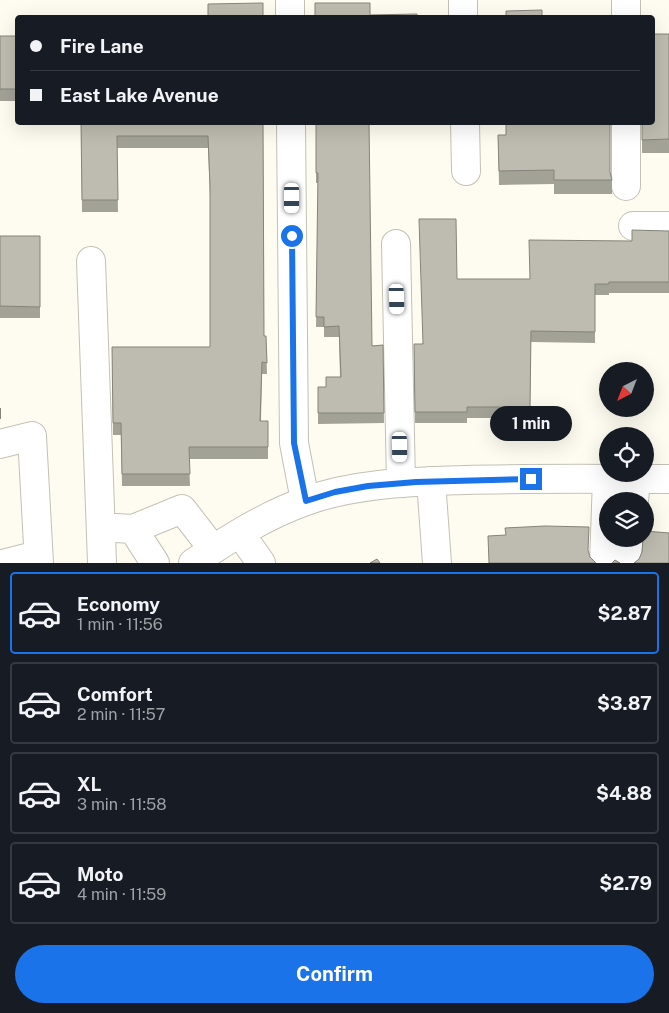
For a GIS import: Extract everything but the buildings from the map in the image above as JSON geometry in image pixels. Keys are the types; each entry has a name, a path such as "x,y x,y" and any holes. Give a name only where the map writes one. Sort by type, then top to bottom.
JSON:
{"main road":[{"path":"290,0 290,15"},
{"path":"463,0 463,15"},
{"path":"626,0 626,15"},
{"path":"291,125 294,443 306,501"},
{"path":"465,125 466,172"},
{"path":"626,125 626,186"},
{"path":"633,226 669,226"},
{"path":"396,244 401,483"},
{"path":"91,261 102,563"},
{"path":"0,444 32,436 39,559 6,563"},
{"path":"101,528 133,528 182,508 203,556 272,515 335,492 401,483 599,479"},
{"path":"615,482 635,490 669,479"},
{"path":"431,482 437,563"},
{"path":"604,563 607,482"},
{"path":"133,528 155,563"},
{"path":"240,533 260,563"},
{"path":"626,563 628,547"}],"route":[{"path":"292,236 294,443 306,501 335,492 368,486 416,482 531,479"}]}
